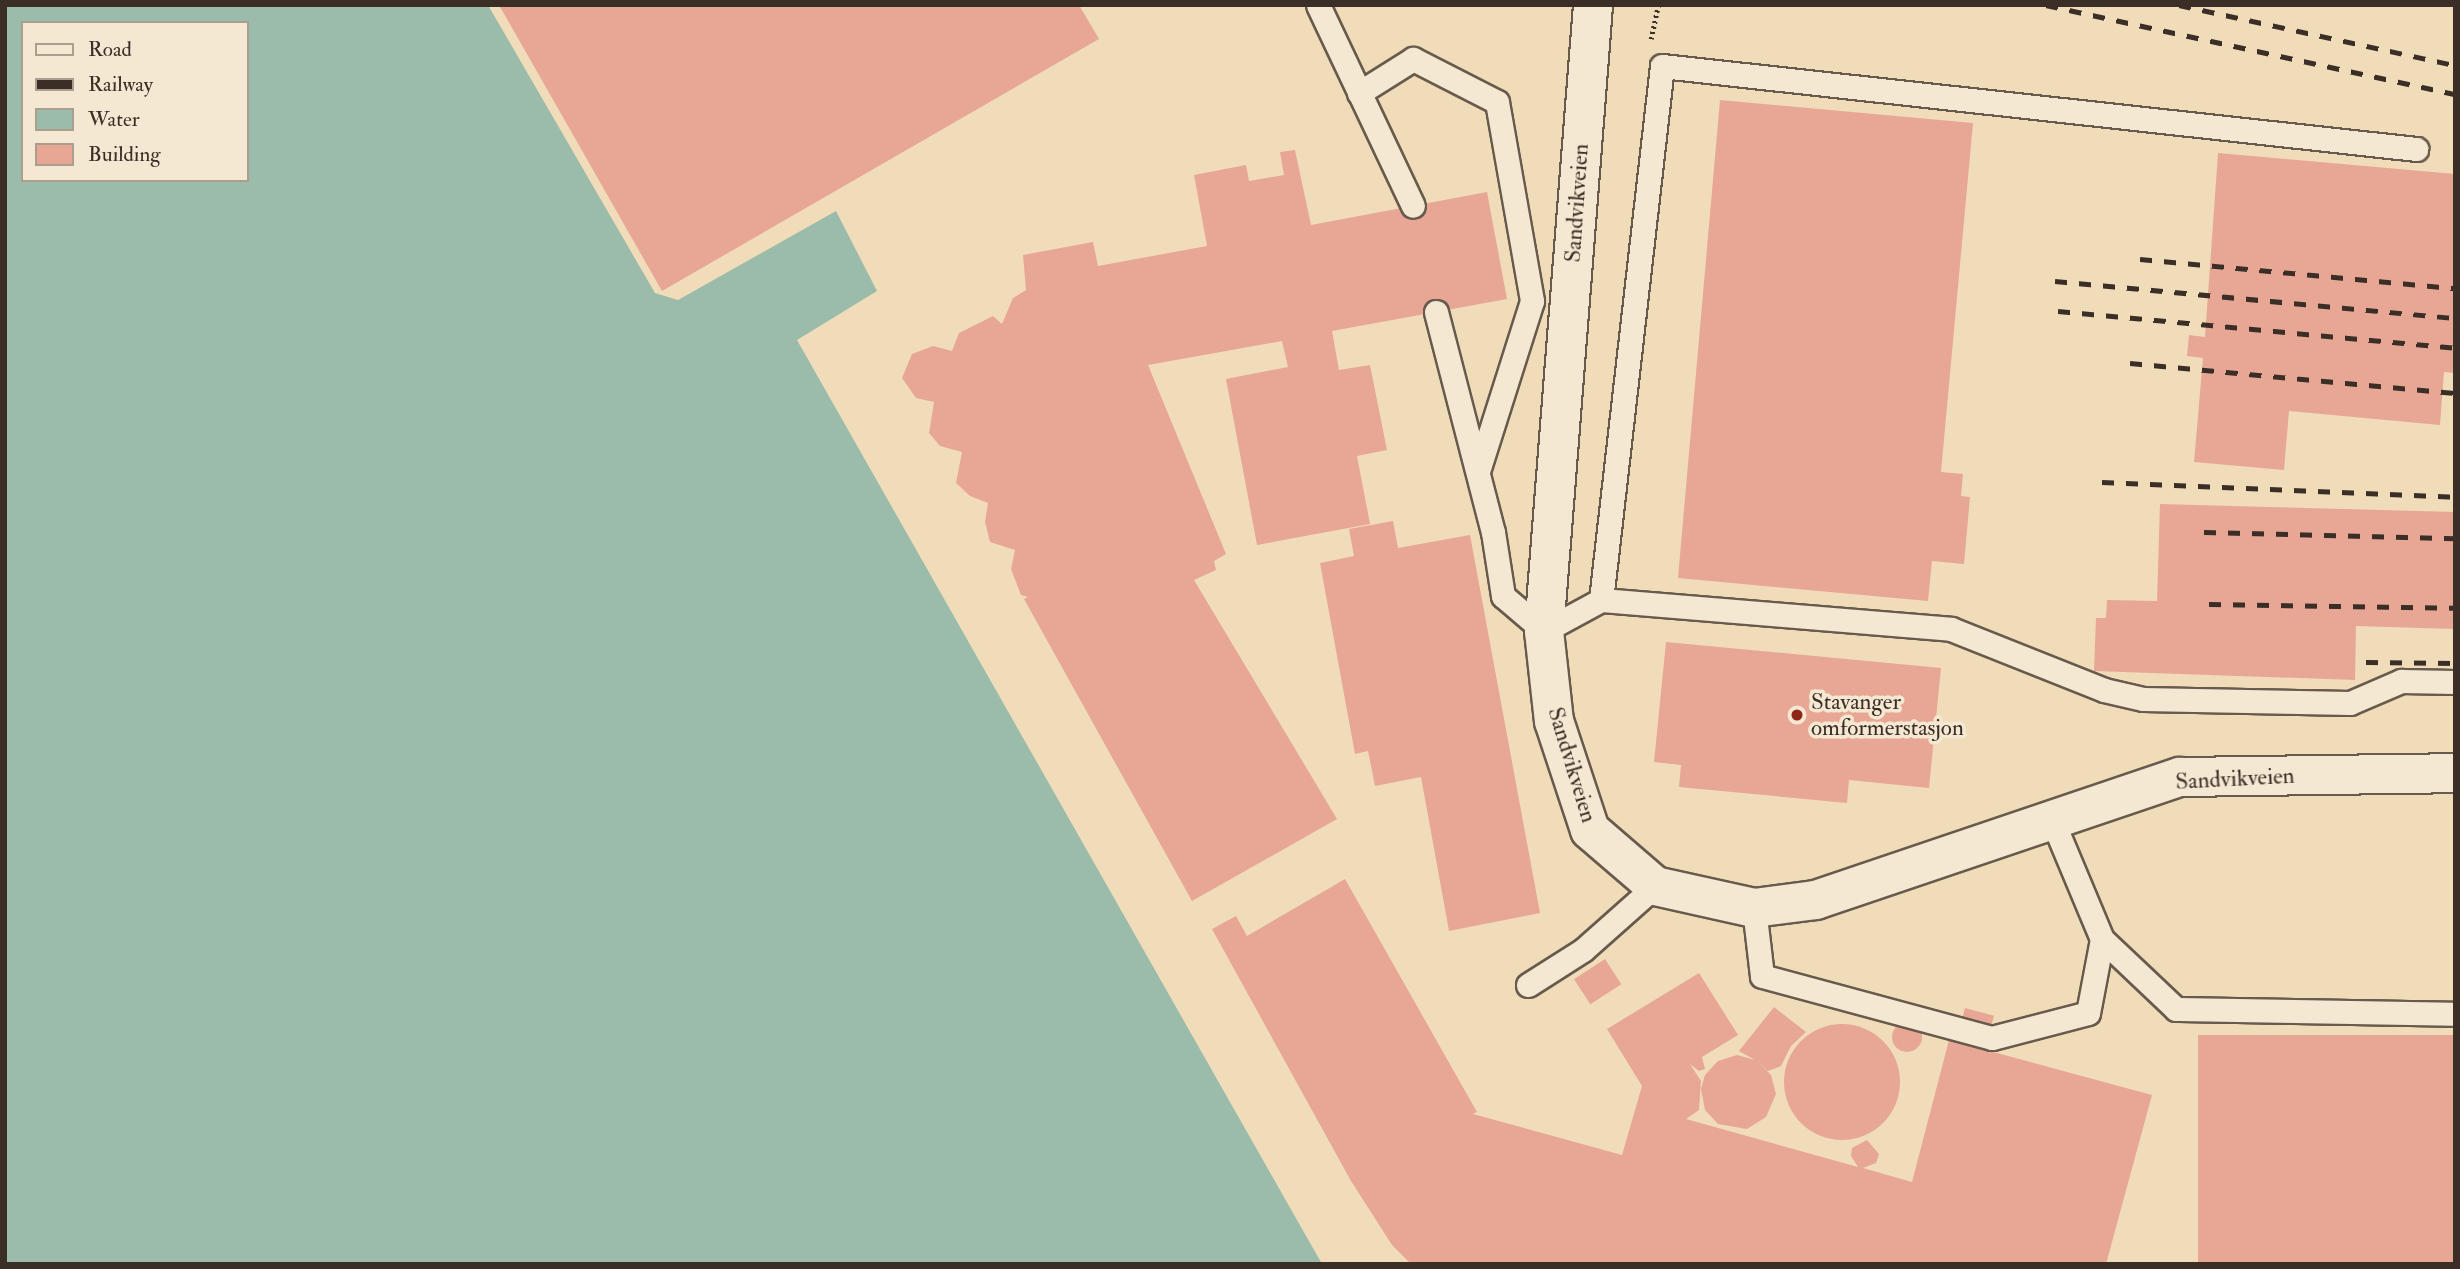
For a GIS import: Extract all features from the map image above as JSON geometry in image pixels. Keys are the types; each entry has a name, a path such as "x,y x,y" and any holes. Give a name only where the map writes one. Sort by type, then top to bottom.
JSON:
{"street":[{"name":"Sandvikveien","path":"1593,5 1544,631 1554,720 1590,830 1655,886 1754,908 1816,900 2051,817 2180,777 2455,774"}],"lane":[{"path":"1318,5 1413,206"},
{"path":"1359,93 1413,60 1497,102 1532,301 1478,471"},
{"path":"1601,600 1662,66 2416,149"},
{"path":"1436,312 1478,471 1503,596 1544,631 1601,600 1951,629 2104,690 2143,699 2350,703 2402,681 2455,681"},
{"path":"2051,817 2102,939 2176,1009 2455,1014"},
{"path":"1528,985 1583,950 1655,886"},
{"path":"1754,908 1762,976 1992,1038 2088,1013 2102,939"}],"water":[{"path":"5,5 488,5 655,293 678,300 836,211 877,291 797,340 1322,1264 5,1264"}],"building":[{"path":"499,5 1079,5 1099,39 662,291"},
{"path":"1720,100 1973,123 1941,472 1963,474 1961,496 1970,497 1964,564 1932,561 1928,601 1678,578"},
{"path":"1295,150 1311,225 1487,192 1507,299 1332,331 1339,370 1370,365 1387,450 1357,456 1370,524 1257,545 1226,379 1288,367 1282,341 1148,365 1226,554 1214,561 1216,570 1194,580 1337,819 1192,901 1024,599 1028,597 1021,595 1011,569 1015,550 990,542 985,522 988,503 970,496 956,483 962,452 940,446 929,433 934,402 916,398 902,378 912,354 933,346 952,351 959,333 993,316 1002,324 1013,298 1026,290 1023,255 1093,242 1098,266 1207,246 1194,175 1246,165 1249,181 1284,175 1280,152"},
{"path":"2218,153 2455,174 2455,373 2444,372 2440,425 2289,411 2284,470 2194,462 2203,358 2187,356 2189,335 2205,337"},
{"path":"2160,504 2455,512 2455,629 2356,626 2355,680 2094,671 2096,618 2106,618 2107,600 2157,601"},
{"path":"1393,521 1398,548 1470,535 1540,913 1449,931 1421,777 1375,786 1368,751 1355,754 1320,563 1354,556 1349,529"},
{"name":"Stavanger omformerstasjon","path":"1666,642 1941,668 1929,788 1849,780 1847,803 1679,787 1681,765 1654,762"},
{"path":"1345,879 1477,1112 1473,1114 1622,1155 1642,1086 1607,1029 1699,973 1738,1035 1702,1057 1705,1069 1699,1071 1690,1064 1701,1081 1699,1110 1686,1119 1858,1167 1851,1156 1852,1148 1867,1140 1879,1154 1876,1163 1863,1168 1912,1182 1949,1040 2152,1095 2106,1264 1411,1264 1392,1245 1351,1181 1212,929 1236,916 1247,936"},
{"path":"1605,959 1621,984 1590,1004 1574,979"},
{"path":"1774,1007 1806,1032 1791,1046 1781,1066 1768,1071 1757,1060 1771,1075 1776,1094 1766,1117 1747,1129 1718,1124 1705,1110 1701,1089 1705,1075 1718,1061 1737,1055 1755,1060 1739,1051"},
{"path":"1965,1008 1994,1016 1986,1046 1957,1038"},
{"path":"1907,1022 1918,1026 1922,1037 1918,1048 1907,1052 1896,1048 1892,1037 1896,1026"},
{"path":"1842,1024 1864,1028 1883,1041 1896,1060 1900,1082 1896,1104 1883,1123 1864,1136 1842,1140 1820,1136 1801,1123 1788,1104 1784,1082 1788,1060 1801,1041 1820,1028"},
{"path":"2198,1035 2455,1035 2455,1264 2198,1264"}],"railway":[{"path":"2046,5 2455,94"},
{"path":"2179,5 2455,65"},
{"path":"2140,259 2455,288"},
{"path":"2055,281 2455,318"},
{"path":"2058,311 2455,348"},
{"path":"2130,363 2455,393"},
{"path":"2102,482 2455,497"},
{"path":"2204,532 2455,538"},
{"path":"2209,604 2455,608"},
{"path":"2366,662 2455,663"}],"place":[{"name":"Stavanger omformerstasjon","path":"1797,715"}]}
